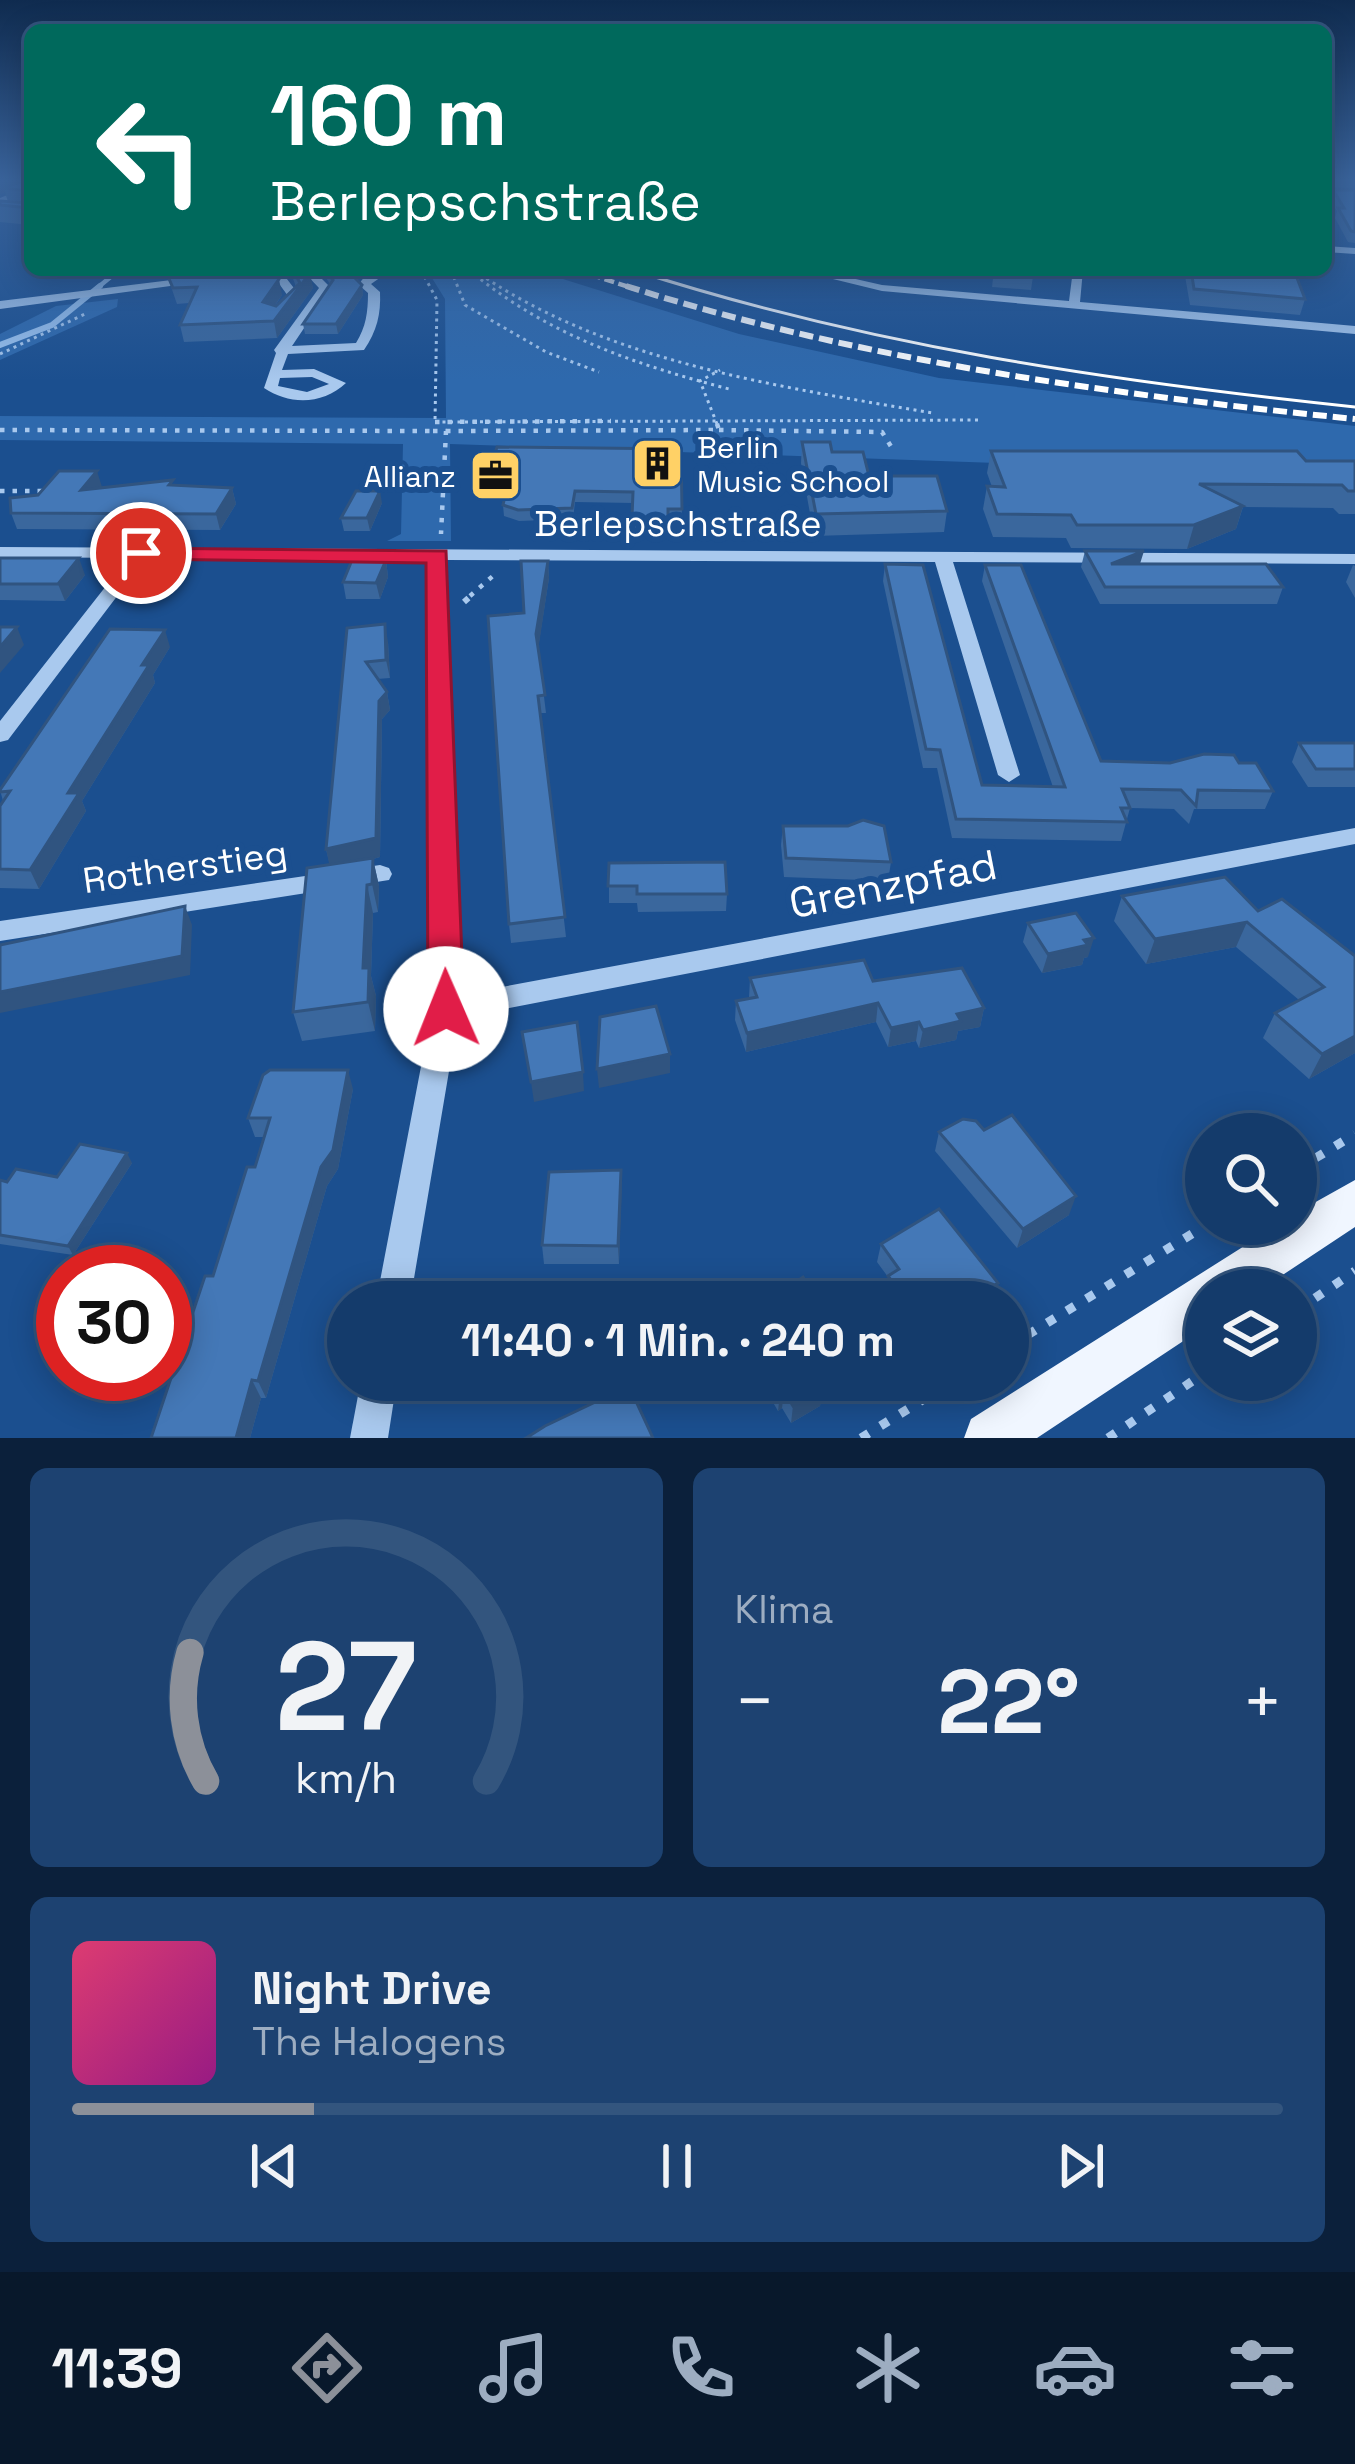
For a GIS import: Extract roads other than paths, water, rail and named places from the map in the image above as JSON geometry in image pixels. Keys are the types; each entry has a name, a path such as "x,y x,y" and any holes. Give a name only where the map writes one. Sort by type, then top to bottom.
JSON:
{"main road":[{"path":"1250,1269 1355,1201"},
{"path":"990,1438 1185,1312"}],"street":[{"path":"274,315 294,296 279,276"},
{"path":"274,374 280,350 325,288 313,276"},
{"path":"280,350 360,347 371,332 374,292 365,286 372,276"},
{"path":"826,276 873,287 1355,330"},
{"path":"1074,304 1077,276"},
{"path":"0,305 206,279"},
{"path":"397,1281 446,1009 439,550"},
{"name":"Berlepschstraße","path":"0,552 439,550 1355,560"},
{"path":"0,735 141,553"},
{"path":"943,558 1009,775"},
{"name":"Grenzpfad","path":"446,1009 1355,836"},
{"name":"Rotherstieg","path":"0,931 380,874"},
{"path":"369,1438 376,1401"}],"waterway":[{"path":"96,289 112,276"},
{"path":"0,345 52,325 100,286"}],"tram line":[{"path":"653,276 811,320 990,357 1355,407"}],"railway":[{"path":"595,276 635,289"},
{"path":"626,286 805,335 986,371 1355,419"}],"place":[{"name":"Berlin Music School","path":"658,464"},
{"name":"Allianz","path":"495,476"}]}
